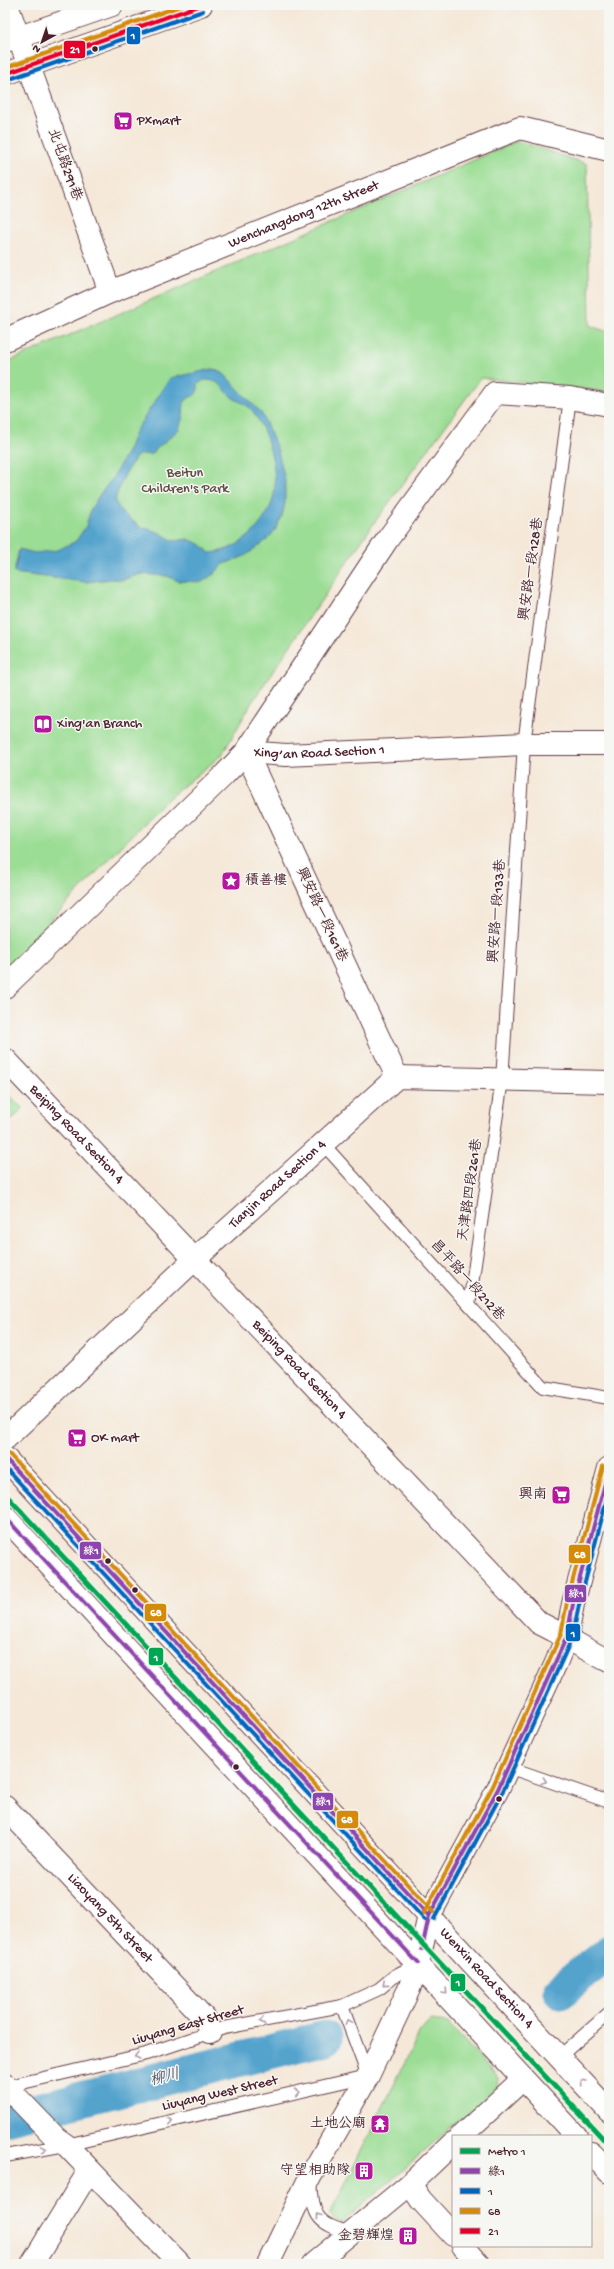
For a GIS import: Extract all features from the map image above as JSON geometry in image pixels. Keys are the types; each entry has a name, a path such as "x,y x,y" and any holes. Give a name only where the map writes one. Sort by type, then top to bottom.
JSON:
{"street":[{"name":"北屯路291巷","path":"6,5 12,40 28,65 110,292"},
{"path":"12,40 112,5"},
{"path":"5,74 201,5"},
{"name":"Wenchangdong 12th Street","path":"5,340 110,292 520,128 609,150"},
{"path":"246,752 387,540 495,393 570,398 609,405"},
{"name":"Xing’an Road Section 1","path":"5,987 246,752 286,754 524,744 609,744"},
{"name":"興安路一段161巷","path":"246,752 397,1078"},
{"name":"Beiping Road Section 4","path":"5,1059 539,1623 567,1636 591,1653 609,1661"},
{"path":"397,1078 609,1082"},
{"name":"Tianjin Road Section 4","path":"5,1439 195,1259 397,1078"},
{"name":"Wenxin Road Section 4","path":"5,1458 609,2111"},
{"path":"268,2264 310,2178 368,2076 409,1989 418,1963 429,1916 498,1789 567,1636 573,1604 609,1468"},
{"path":"5,1517 575,2135"},
{"name":"Liaoyang 5th Street","path":"5,1807 205,2019 210,2032"},
{"path":"462,2135 523,2079"},
{"path":"9,2090 180,2264"},
{"path":"313,2264 352,2234 410,2184 452,2144"},
{"path":"592,2154 609,2172"},
{"path":"32,2264 89,2171"},
{"path":"410,2184 421,2200 452,2234"},
{"path":"464,2247 480,2264"}],"lane":[{"name":"興安路一段128巷","path":"524,744 570,398"},
{"name":"興安路一段133巷","path":"502,1080 524,744"},
{"name":"天津路四段261巷","path":"469,1305 502,1080"},
{"name":"昌平路一段212巷","path":"324,1145 543,1387 609,1398"},
{"path":"508,1768 609,1802"},
{"name":"Liuyang East Street","path":"9,2090 146,2054 210,2032 342,2006 379,1989 396,1975 418,1963"},
{"path":"342,2006 368,2076"},
{"path":"559,2057 609,2013"},
{"name":"Liuyang West Street","path":"5,2156 61,2142 368,2076"},
{"path":"310,2178 313,2210 325,2225 352,2234"}],"green space":[{"name":"Beitun Children's Park","path":"518,141 587,164 590,326 609,332 609,392 481,378 374,523 252,702 222,755 166,800 5,968 5,363"},
{"path":"5,1091 23,1109 5,1126"},
{"path":"430,2021 448,2023 498,2078 497,2087 341,2224 329,2216 420,2032"}],"water":[{"path":"213,369 223,373 262,414 278,451 285,480 285,503 282,516 276,529 267,540 245,556 224,564 214,574 202,582 178,581 167,576 141,574 122,580 112,579 85,582 14,573 19,549 35,553 58,550 76,541 86,526 91,509 100,494 112,479 128,450 136,430 170,378","holes":["204,380 210,380 221,385 233,398 249,407 257,418 263,429 272,455 275,482 271,505 267,514 254,531 239,544 210,553 200,544 188,539 174,541 158,532 139,526 121,512 115,501 130,465 138,455 151,454 179,429 183,416 184,403 188,398 195,395 198,390 198,384"]}],"waterway":[{"name":"柳川","path":"560,1991 609,1952"},
{"name":"柳川","path":"5,2118 325,2038"}],"metro line":[{"name":"1","path":"5,1494 609,2145"}],"transit line":[{"name":"68","path":"5,68 183,5"},
{"name":"21","path":"5,74 201,5"},
{"name":"1","path":"7,80 203,11"},
{"name":"68","path":"9,1454 433,1912"},
{"name":"綠1","path":"5,1458 429,1916"},
{"name":"68","path":"424,1913 493,1786 561,1634 567,1602 603,1466"},
{"name":"1","path":"5,1467 425,1920"},
{"name":"綠1","path":"422,1949 429,1916 498,1789 567,1636 573,1604 609,1468"},
{"name":"1","path":"434,1919 503,1791 572,1638 579,1605 609,1491"},
{"name":"綠1","path":"5,1517 418,1963"}],"place":[{"name":"Pxmart","path":"123,121"},
{"name":"Xing'an Branch","path":"43,724"},
{"name":"積善樓","path":"231,881"},
{"name":"OK mart","path":"77,1438"},
{"name":"興南","path":"561,1495"},
{"name":"土地公廟","path":"380,2124"},
{"name":"守望相助隊","path":"364,2171"},
{"name":"金碧輝煌","path":"408,2236"}]}
